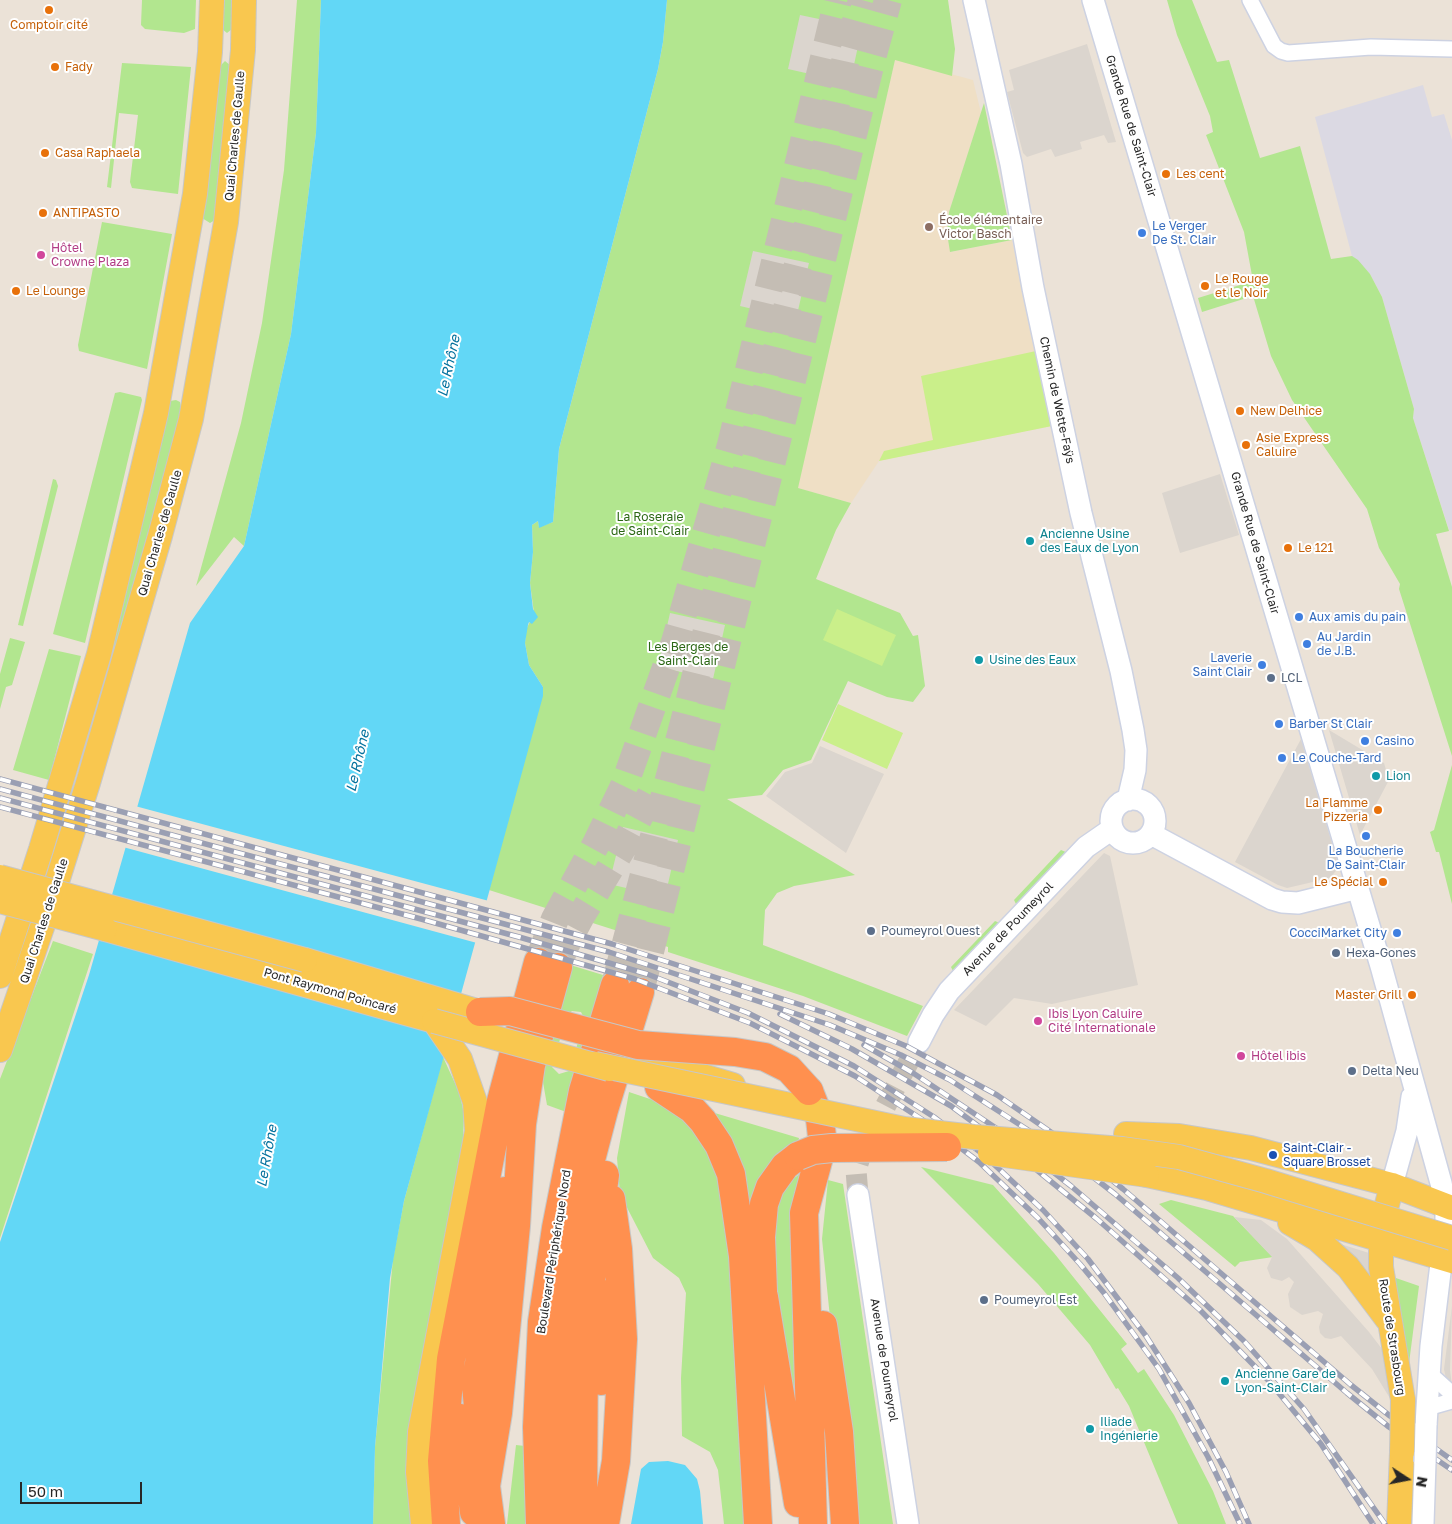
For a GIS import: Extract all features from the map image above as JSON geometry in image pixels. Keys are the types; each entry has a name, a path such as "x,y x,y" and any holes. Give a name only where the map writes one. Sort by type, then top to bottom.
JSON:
{"highway":[{"path":"446,1524 442,1461 452,1359 501,1101 548,965 522,1124 516,1226 498,1413 478,1485 476,1524"},
{"name":"Boulevard Périphérique Nord","path":"540,1524 537,1427 542,1322 556,1228 583,1091 627,989 635,1053 592,1156 576,1233 564,1326 559,1431 562,1524"},
{"path":"480,1012 510,1011 638,1045 735,1052 765,1057 788,1069 810,1101 820,1119 822,1137 821,1150 804,1213 813,1524"},
{"path":"582,1524 582,1421 590,1396 592,1334 606,1168 635,1053"},
{"path":"497,1524 521,1266 533,1241 537,1161 530,1078"},
{"path":"659,1087 686,1104 703,1121 726,1159 736,1199 743,1256 758,1524"},
{"path":"777,1524 771,1468 761,1238 764,1204 770,1187 785,1166 798,1156 813,1150 832,1148 947,1147"},
{"path":"595,1524 603,1336 606,1168"},
{"path":"599,1524 606,1458 613,1337 606,1168"},
{"path":"605,1524 616,1461 623,1338 618,1249 606,1168"},
{"path":"814,1179 813,1249 838,1432 844,1524"},
{"path":"764,1297 801,1524"},
{"path":"463,1304 459,1406 478,1485 491,1524"}],"main road":[{"name":"Quai Charles de Gaulle","path":"0,976 41,849 99,654 156,413 194,200 210,52 212,0"},
{"name":"Quai Charles de Gaulle","path":"0,1050 50,904 90,774 160,536 191,419 228,210 243,50 244,0"},
{"name":"Chemin de Wette-Faÿs","path":"974,0 1011,164 1033,288 1081,513 1121,671 1136,750 1136,770 1128,800"},
{"name":"Grande Rue de Saint-Clair","path":"1093,0 1358,888 1449,1207 1449,1252"},
{"path":"1136,799 1149,806 1155,820 1151,834 1140,842 1133,843 1121,839 1112,829 1112,814 1121,802 1128,800 1136,799"},
{"name":"Avenue de Poumeyrol","path":"919,1042 933,1015 950,991 1086,847 1112,829"},
{"path":"1151,834 1272,899 1282,902 1298,903 1358,888"},
{"name":"Pont Raymond Poincaré","path":"0,877 305,960 480,1012 635,1053 698,1073"},
{"name":"Pont Raymond Poincaré","path":"0,901 595,1064 659,1087 798,1122 947,1147 1146,1175 1190,1183 1246,1200"},
{"path":"424,1524 418,1472 420,1432 477,1131 475,1102 460,1059 434,1021"},
{"path":"595,1064 810,1101"},
{"path":"698,1073 810,1101 913,1130 974,1138 1122,1149 1179,1157 1252,1176 1449,1252"},
{"path":"698,1073 747,1082 872,1116 1078,1133 1154,1134 1229,1143 1392,1185 1449,1207"},
{"name":"Grande Rue de Saint-Clair","path":"1392,1185 1407,1131 1414,1087"},
{"name":"Route de Strasbourg","path":"1392,1185 1380,1240 1381,1267 1393,1330 1403,1400 1399,1520"},
{"name":"Avenue de Poumeyrol","path":"858,1196 908,1524"},
{"path":"1246,1200 1380,1240 1449,1252"},
{"path":"1246,1200 1317,1239 1348,1267 1382,1310 1393,1330"},
{"path":"1423,1524 1429,1373 1449,1252"},
{"path":"470,1524 478,1485"}],"street":[{"path":"1250,0 1274,46 1280,51 1288,53 1371,47 1452,50"},
{"path":"1429,1373 1452,1394"},
{"path":"1426,1416 1452,1401"}],"shaded area":[{"path":"800,15 862,28 850,83 788,69"},
{"path":"1087,44 1116,142 1108,143 1104,135 1080,142 1082,149 1055,157 1051,149 1027,157 1023,153 1007,92 1014,90 1009,70"},
{"path":"895,59 973,80 981,113 949,212 947,233 951,252 1012,240 1052,426 879,461 851,503 797,488"},
{"path":"1423,85 1432,117 1444,114 1452,140 1452,530 1449,530 1413,418 1414,409 1382,297 1370,274 1352,256 1315,117"},
{"path":"753,251 809,263 796,319 740,306"},
{"path":"1220,474 1239,535 1180,553 1162,493"},
{"path":"670,613 725,625 713,679 658,667"},
{"path":"1329,730 1384,763 1389,780 1360,835"},
{"path":"1301,739 1339,867 1330,878 1287,888 1235,862"},
{"path":"820,746 884,774 846,853 766,796 785,772 812,763"},
{"path":"623,827 678,840 665,897 609,884"},
{"path":"1104,853 1110,856 1138,985 1052,1004 1014,998 986,1026 954,1010"},
{"path":"1234,1217 1261,1220 1287,1239 1369,1332 1382,1349 1387,1361 1393,1399 1391,1400 1372,1369 1341,1336 1331,1339 1325,1338 1320,1333 1319,1327 1323,1314 1318,1311 1302,1315 1290,1307 1288,1294 1294,1282 1289,1277 1282,1281 1271,1278 1267,1268 1272,1257"},
{"path":"1334,1242 1369,1253 1380,1301"},
{"path":"1452,1306 1450,1370 1452,1386 1446,1379 1444,1369"}],"green space":[{"path":"142,0 196,0 195,29 184,33 145,29 141,25"},
{"path":"223,0 233,0 232,29 227,33 222,29"},
{"path":"297,0 321,0 316,133 291,334 244,546 234,537 196,586 241,423 262,323 284,170"},
{"name":"Les Berges de Saint-Clair","path":"667,0 948,0 955,49 952,76 895,60 798,488 851,503 836,530 816,579 900,613 913,636 918,635 925,686 913,702 887,697 848,681 811,760 783,770 762,795 727,799 855,875 794,886 777,893 765,910 763,945 923,1006 907,1036 803,996 668,952 668,947 489,890 543,687 529,665 525,643 526,630 534,613 530,583 533,552 532,525 538,521 539,527 553,522 559,449 658,69"},
{"path":"1167,0 1192,0 1217,62 1229,60 1260,158 1300,146 1331,259 1352,256 1358,260 1370,274 1382,297 1414,409 1413,418 1449,531 1436,534 1452,587 1452,756 1399,589 1400,584 1379,548 1367,509 1292,400 1271,356 1253,296 1202,312 1198,298 1253,281 1244,232 1206,135 1213,132 1210,116 1177,35"},
{"path":"225,61 231,66 215,220 210,223 202,218 220,66"},
{"path":"122,63 191,67 178,194 132,188 130,182 138,115 119,113 111,188 107,187"},
{"path":"984,103 1012,240 950,252 947,233 949,212"},
{"path":"102,222 172,234 147,369 79,351 78,345"},
{"path":"1036,351 1052,426 879,461 884,451 933,440 921,376"},
{"path":"120,392 141,397 142,400 85,643 53,634 115,393"},
{"path":"176,400 180,402 181,408 163,488 117,648 111,646 170,401"},
{"path":"53,479 56,480 58,486 23,626 18,625"},
{"path":"837,609 896,635 882,666 823,640"},
{"path":"10,638 25,642 12,685 6,687 0,709 0,674"},
{"path":"49,649 81,656 49,780 13,770"},
{"path":"838,704 903,733 887,769 822,740"},
{"path":"1452,765 1452,904 1439,852 1436,852 1430,832 1434,830"},
{"path":"1061,850 1068,853 1018,908 1014,900"},
{"path":"995,921 1002,924 955,975 951,967"},
{"path":"53,941 93,954 0,1238 0,1079"},
{"path":"567,964 603,975 569,1113 547,1105 540,1065","holes":["572,1011 581,1012 585,1020 569,1071 559,1074 552,1067 567,1015"]},
{"path":"443,1057 459,1092 464,1113 463,1140 410,1428 413,1524 373,1524 375,1447 393,1259 404,1201"},
{"path":"629,1092 662,1103 689,1118 723,1174 750,1524 724,1524 718,1470 710,1452 682,1436 681,1378 686,1293 679,1278 653,1258 620,1194 617,1158"},
{"path":"708,1111 799,1138 797,1148 750,1216"},
{"path":"921,1167 993,1185 1054,1253 1127,1344 1121,1349 1138,1373 1144,1369 1174,1415 1213,1491 1226,1524 1178,1524 1129,1406 1118,1388 1116,1389 1090,1345 1038,1284"},
{"path":"800,1174 804,1178 807,1496 778,1314 774,1211 776,1199 788,1182"},
{"path":"828,1180 843,1184 893,1524 851,1524 822,1239"},
{"path":"1171,1200 1233,1216 1273,1257 1240,1262 1235,1267 1159,1204"},
{"path":"1393,1277 1419,1286 1408,1371"},
{"path":"516,1445 525,1446 529,1524 507,1524"}],"water":[{"name":"Le Rhône","path":"321,0 667,0 658,69 559,449 553,522 539,528 538,521 532,525 533,552 530,583 533,609 538,617 532,624 529,622 525,643 529,665 543,687 543,696 404,1201 390,1278 375,1447 373,1524 0,1524 0,1242 89,975 190,623 244,546 291,334 316,133"},
{"path":"668,1461 685,1465 697,1479 703,1524 631,1524 641,1469 649,1462"}],"pier":[{"path":"135,806 489,901 477,943 123,847"}],"tunnel":[{"path":"538,962 555,919 596,844 624,786 675,642 731,445 838,0"},
{"path":"615,985 688,707 816,192 847,53 862,0"},
{"path":"640,992 888,0"},
{"path":"558,967 564,948 581,916 623,847 656,785"},
{"path":"858,1195 856,1170 862,1151 919,1042"}],"railway":[{"path":"0,779 612,944 829,1014 906,1046 997,1095 1061,1139 1123,1189 1351,1385 1390,1416 1452,1460"},
{"path":"0,789 609,952 830,1025 901,1055 950,1080 1053,1146 1115,1194 1347,1393 1389,1427 1452,1470"},
{"path":"0,798 519,937 647,974 748,1013 854,1066 934,1117 984,1155 1043,1210 1088,1259 1146,1336 1189,1403 1226,1472 1249,1524"},
{"path":"0,807 421,919 635,979 750,1023 855,1076 932,1126 979,1162 1038,1218 1080,1264 1104,1293 1159,1369 1208,1457 1240,1524"},
{"path":"780,1014 852,1049 951,1106 1027,1162 1097,1219 1200,1310 1268,1380 1321,1444 1373,1524"},
{"path":"864,1045 913,1073 1002,1132 1071,1186 1178,1278 1244,1341 1304,1409 1385,1524"}],"place":[{"name":"Comptoir cité","path":"49,10"},
{"name":"Fady","path":"55,67"},
{"name":"Casa Raphaela","path":"45,153"},
{"name":"Les cent","path":"1166,174"},
{"name":"ANTIPASTO","path":"43,213"},
{"name":"École élémentaire Victor Basch","path":"929,227"},
{"name":"Le Verger De St. Clair","path":"1142,233"},
{"name":"Hôtel Crowne Plaza","path":"41,255"},
{"name":"Le Rouge et le Noir","path":"1205,286"},
{"name":"Le Lounge","path":"16,291"},
{"name":"New Delhice","path":"1240,411"},
{"name":"Asie Express Caluire","path":"1246,445"},
{"name":"Ancienne Usine des Eaux de Lyon","path":"1030,541"},
{"name":"Le 121","path":"1288,548"},
{"name":"Aux amis du pain","path":"1299,617"},
{"name":"Au Jardin de J.B.","path":"1307,644"},
{"name":"Usine des Eaux","path":"979,660"},
{"name":"Laverie Saint Clair","path":"1262,665"},
{"name":"LCL","path":"1271,678"},
{"name":"Barber St Clair","path":"1279,724"},
{"name":"Casino","path":"1365,741"},
{"name":"Le Couche-Tard","path":"1282,758"},
{"name":"Lion","path":"1376,776"},
{"name":"La Flamme Pizzeria","path":"1378,810"},
{"name":"La Boucherie De Saint-Clair","path":"1366,836"},
{"name":"Le Spécial","path":"1383,882"},
{"name":"Poumeyrol Ouest","path":"871,931"},
{"name":"CocciMarket City","path":"1397,933"},
{"name":"Hexa-Gones","path":"1336,953"},
{"name":"Master Grill","path":"1412,995"},
{"name":"Ibis Lyon Caluire Cité Internationale","path":"1038,1021"},
{"name":"Hôtel ibis","path":"1241,1056"},
{"name":"Delta Neu","path":"1352,1071"},
{"name":"Saint-Clair - Square Brosset","path":"1273,1155"},
{"name":"Poumeyrol Est","path":"984,1300"},
{"name":"Ancienne Gare de Lyon-Saint-Clair","path":"1225,1381"},
{"name":"Iliade Ingénierie","path":"1090,1429"}],"park label":[{"name":"La Roseraie de Saint-Clair","path":"650,524"}]}
